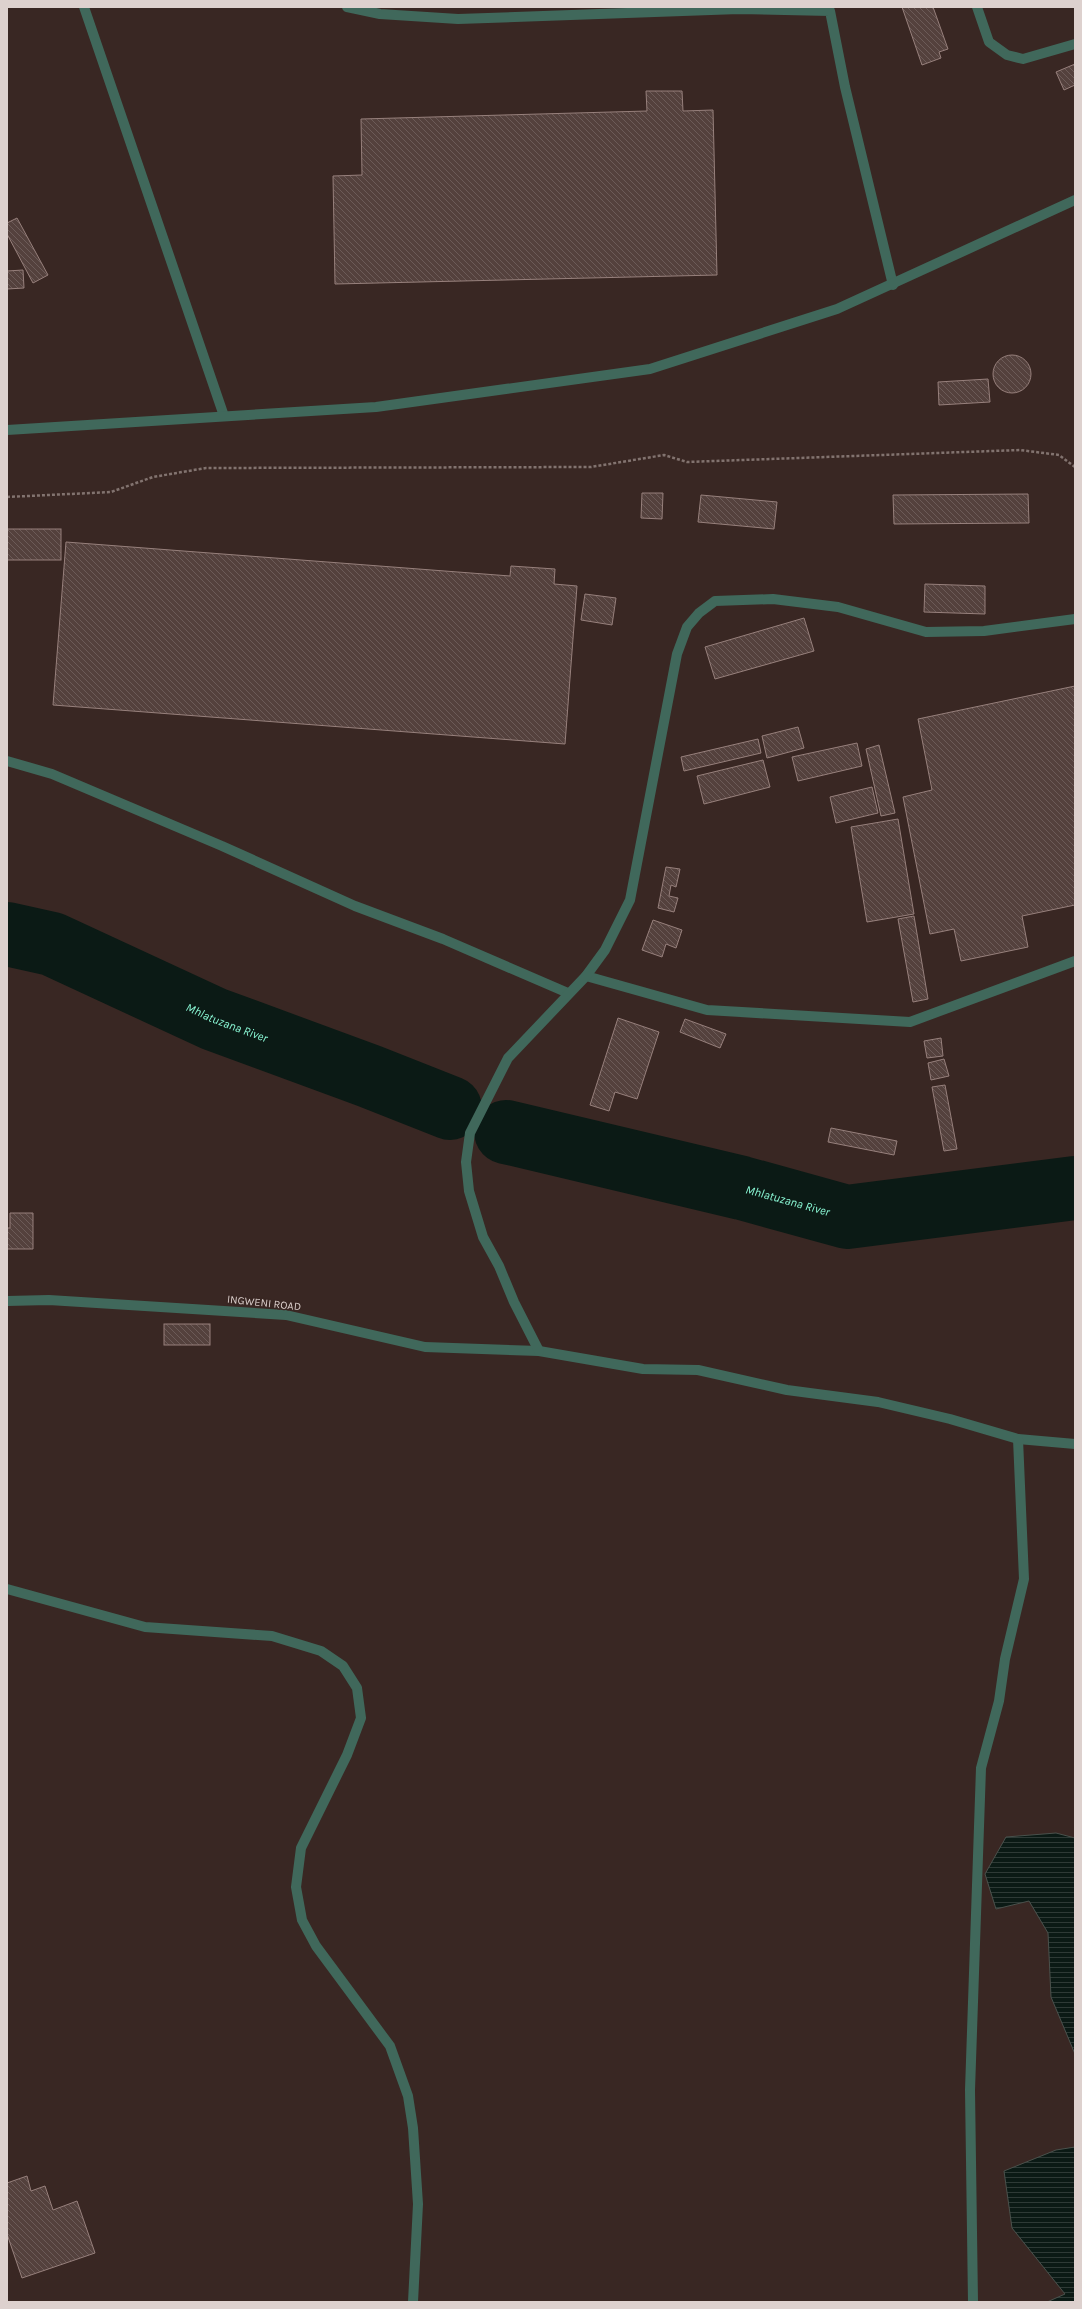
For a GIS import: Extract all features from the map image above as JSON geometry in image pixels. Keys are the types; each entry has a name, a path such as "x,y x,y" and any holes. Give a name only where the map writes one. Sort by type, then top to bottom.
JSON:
{"street":[{"path":"84,7 224,416"},
{"path":"347,7 380,14 458,19 739,9 829,9 845,87 893,284"},
{"path":"977,7 988,42 1008,55 1023,59 1075,44"},
{"path":"7,430 376,407 650,369 836,309 1075,200"},
{"path":"539,1351 514,1302 499,1266 483,1237 469,1191 466,1162 470,1133 508,1058 568,993 586,976 605,950 630,900 677,654 687,628 699,613 715,601 773,599 838,607 926,632 984,631 1075,619"},
{"path":"7,761 52,774 222,846 355,906 443,939 568,993"},
{"path":"586,976 707,1010 910,1022 1075,961"},
{"name":"INGWENI ROAD","path":"7,1301 49,1300 286,1315 425,1347 539,1351 643,1369 698,1370 787,1390 878,1402 950,1419 1018,1439 1075,1444"},
{"path":"973,2302 970,2090 981,1768 999,1701 1005,1659 1024,1579 1018,1439"},
{"path":"7,1589 145,1627 272,1636 321,1650 343,1666 357,1688 361,1718 347,1755 302,1848 296,1887 302,1920 316,1946 390,2046 408,2096 413,2128 418,2204 413,2302"}],"path":[{"path":"7,497 111,492 153,477 206,468 591,467 664,455 686,462 1020,450 1059,455 1075,467"}],"shaded area":[{"path":"1056,1833 1075,1838 1075,2054 1051,1997 1048,1933 1029,1901 996,1909 985,1874 1006,1837"},
{"path":"1075,2147 1075,2302 1047,2302 1065,2294 1012,2228 1004,2171 1056,2150"}],"building":[{"path":"902,7 933,7 948,49 939,52 941,58 922,65"},
{"path":"1075,64 1075,85 1064,90 1056,72"},
{"path":"646,91 682,91 683,111 713,110 717,275 335,284 333,176 362,175 361,119 647,111"},
{"path":"17,218 48,275 33,283 7,234 7,223"},
{"path":"23,270 24,288 7,289 7,271"},
{"path":"1012,355 1025,361 1031,374 1025,387 1012,393 999,387 993,374 999,361"},
{"path":"988,379 990,402 939,405 938,382"},
{"path":"642,493 663,493 662,519 641,518"},
{"path":"1028,494 1029,523 894,524 893,495"},
{"path":"701,495 777,502 774,529 698,522"},
{"path":"7,529 61,529 61,560 7,560"},
{"path":"66,542 510,576 511,566 555,569 554,584 577,586 565,744 53,705"},
{"path":"925,584 985,586 985,614 924,612"},
{"path":"585,594 616,598 612,625 581,620"},
{"path":"804,618 814,651 715,679 705,647"},
{"path":"1075,686 1075,905 1022,916 1028,947 961,961 954,929 930,934 903,797 932,790 918,719"},
{"path":"798,727 804,748 767,758 762,736"},
{"path":"758,739 761,753 684,771 681,757"},
{"path":"857,743 862,766 798,781 792,757"},
{"path":"879,745 895,813 881,816 866,749"},
{"path":"763,760 770,787 704,804 697,776"},
{"path":"872,787 878,813 836,823 830,797"},
{"path":"898,819 914,914 867,922 851,827"},
{"path":"666,867 680,869 676,887 671,885 669,896 678,898 674,912 658,908"},
{"path":"914,916 928,999 913,1002 898,919"},
{"path":"653,920 682,930 676,948 666,944 662,957 642,950"},
{"path":"618,1018 659,1032 637,1099 615,1092 609,1111 590,1105"},
{"path":"685,1019 726,1034 720,1048 680,1032"},
{"path":"941,1038 943,1056 927,1058 924,1041"},
{"path":"944,1059 949,1076 931,1080 928,1063"},
{"path":"945,1085 957,1149 944,1151 932,1087"},
{"path":"831,1128 897,1141 894,1155 828,1142"},
{"path":"10,1213 33,1213 33,1249 7,1249 7,1228 10,1228"},
{"path":"164,1324 210,1324 210,1345 164,1345"},
{"path":"27,2176 31,2191 45,2186 53,2210 77,2201 95,2253 22,2278 7,2234 7,2183"}],"waterway":[{"name":"Mhlatuzana River","path":"7,934 52,944 214,1019 369,1076 450,1108"},
{"name":"Mhlatuzana River","path":"506,1132 742,1188 847,1217 1075,1188"}]}
